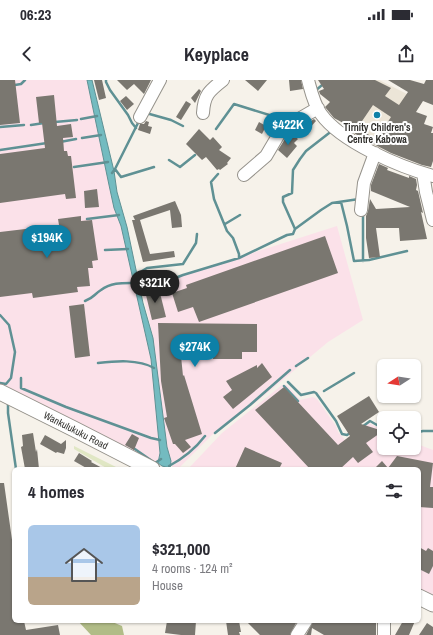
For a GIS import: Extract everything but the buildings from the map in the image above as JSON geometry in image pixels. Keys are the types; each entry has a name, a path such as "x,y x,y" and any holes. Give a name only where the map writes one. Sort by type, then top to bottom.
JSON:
{"main road":[{"name":"Wankulukuku Road","path":"0,392 74,428 148,467"},
{"path":"421,598 433,604"}],"street":[{"path":"140,117 160,80"},
{"path":"203,113 204,102 207,94 223,80"},
{"path":"308,80 318,108 328,123 357,144 405,167 428,175 426,192 433,220"},
{"path":"244,175 266,156 279,134 287,126 318,108"},
{"path":"361,210 366,177 375,153"},
{"path":"297,635 305,623"},
{"path":"384,623 384,635"}],"shaded area":[{"path":"0,80 87,80 114,208 121,226 151,359 160,453 158,467 0,388"},
{"name":"Tirnity Children's Centre Kabowa","path":"372,80 379,80 415,98 380,152 341,128"},
{"path":"337,226 363,320 328,342 260,399 212,435 180,467 172,467 167,447 153,338 142,288"},
{"path":"282,385 287,385 300,400 313,397 317,399 336,426 338,432 345,440 369,423 377,427 377,455 421,455 421,446 433,450 433,597 421,592 421,467 190,467 222,433"}],"green space":[{"path":"74,446 116,467 105,467 74,449"},
{"path":"80,623 115,623 122,626 124,635 91,635"}],"water":[{"path":"87,80 92,80 114,171 117,192 127,227 143,303 153,338 167,447 171,461 170,467 162,466 158,463 160,453 151,359 121,226 114,208"}],"waterway":[{"path":"15,85 21,84 25,80"},
{"path":"106,80 110,90 136,128"},
{"path":"315,91 328,80"},
{"path":"216,129 234,104 279,118 283,123 285,123"},
{"path":"146,113 171,120 183,126"},
{"path":"81,119 97,116"},
{"path":"55,122 77,120"},
{"path":"112,173 139,121"},
{"path":"31,125 44,123"},
{"path":"0,127 24,125"},
{"path":"295,229 283,202 283,197 292,193 293,170 306,151 333,130"},
{"path":"82,138 101,135"},
{"path":"60,142 76,139"},
{"path":"0,150 47,143"},
{"path":"169,160 180,167 195,155"},
{"path":"74,167 108,162"},
{"path":"115,169 121,177 154,167"},
{"path":"218,174 211,182 214,199 227,231 233,238 239,258"},
{"path":"139,292 183,275 239,258 287,235 293,234 295,229 332,203 359,199"},
{"path":"341,202 354,261 369,260 407,251"},
{"path":"363,214 363,261"},
{"path":"87,219 119,215"},
{"path":"225,224 240,215"},
{"path":"147,288 142,271 147,268 183,264 196,243 197,234"},
{"path":"105,250 128,249"},
{"path":"85,301 105,287 118,284 136,283"},
{"path":"0,315 9,325 15,352 11,378 6,384 0,383"},
{"path":"296,366 308,358"},
{"path":"98,363 119,361 134,362 154,368"},
{"path":"215,433 290,370"},
{"path":"324,391 354,373"},
{"path":"21,378 21,388 66,407 160,440"},
{"path":"288,382 301,395 314,392 316,393 336,421 342,434 347,435 350,433"},
{"path":"284,386 298,401"},
{"path":"8,403 16,467"},
{"path":"362,427 370,421 377,425"},
{"path":"421,431 433,431"},
{"path":"169,466 189,453 205,436"},
{"path":"132,447 155,463 161,459"}],"place":[{"name":"Tirnity Children's Centre Kabowa","path":"377,115"}]}
